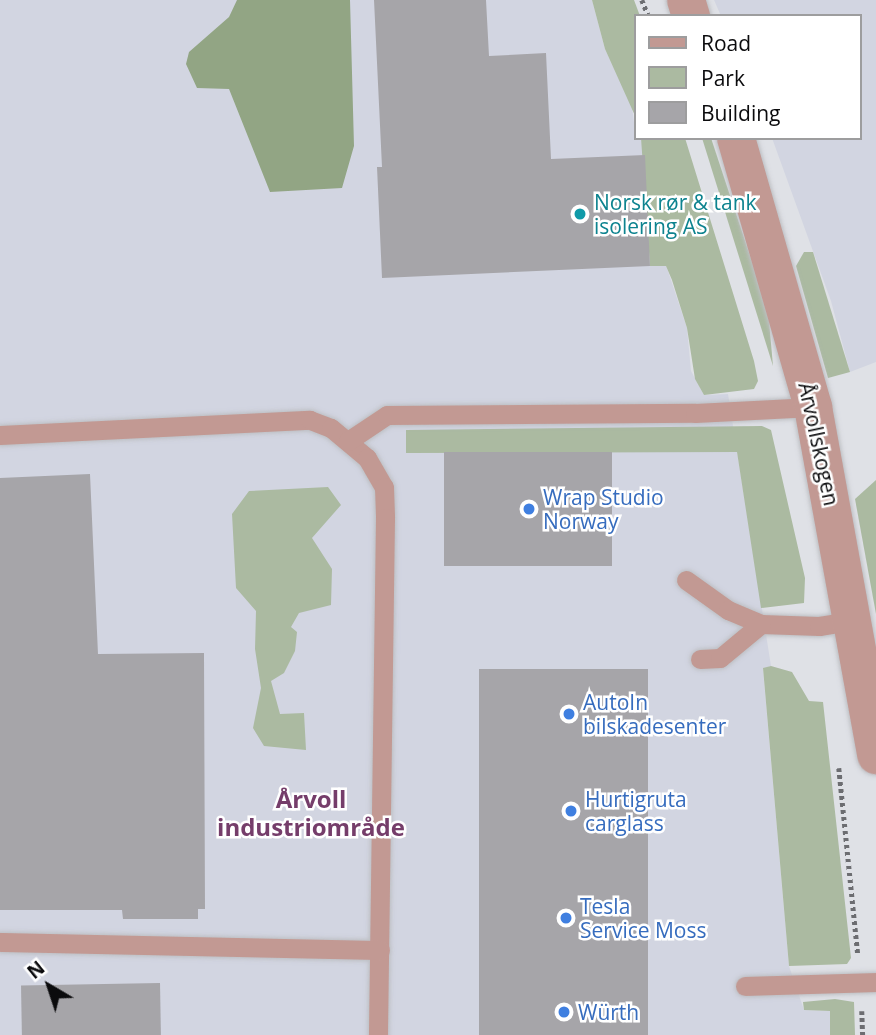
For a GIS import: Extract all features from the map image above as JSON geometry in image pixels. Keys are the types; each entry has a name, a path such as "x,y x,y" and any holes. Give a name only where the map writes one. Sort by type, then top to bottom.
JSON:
{"street":[{"name":"Årvollskogen","path":"737,140 813,407 855,620 869,662 876,755"}],"lane":[{"path":"348,441 387,415 695,413 813,407"},
{"path":"0,435 310,420 348,441 367,458 384,487 379,1035"},
{"path":"685,580 728,610 761,624 819,626 855,620"},
{"path":"700,659 720,658 761,624"},
{"path":"0,942 380,950"},
{"path":"745,986 867,983"}],"path":[{"path":"839,765 867,983 863,1035"}],"shaded area":[{"path":"0,0 592,0 605,49 632,107 634,140 641,140 645,155 650,266 666,265 687,328 691,371 704,395 728,394 771,666 763,669 789,966 804,1010 830,1011 830,1035 0,1035"},
{"path":"714,0 876,0 876,362 850,372 831,301 773,140 862,140 862,14 720,14"}],"green space":[{"path":"237,0 350,0 354,146 342,188 270,192 229,89 197,88 186,64 189,52 229,17"},
{"path":"592,0 634,0 639,14 634,14 634,114 605,49"},
{"path":"641,140 686,140 754,361 758,381 754,389 704,395 695,379 687,328 672,280 666,266 650,266"},
{"path":"703,140 712,140 753,265 769,321 773,366"},
{"path":"804,252 813,252 850,372 828,378 796,266"},
{"path":"762,426 771,430 805,578 804,603 761,608 737,452 406,453 406,430"},
{"path":"876,480 876,614 855,499"},
{"path":"328,487 341,505 312,538 332,569 331,605 299,613 291,627 297,632 295,651 284,673 271,681 280,714 304,713 306,750 264,746 253,728 261,688 255,649 256,611 236,588 232,514 249,491"},
{"path":"771,666 792,672 809,701 823,702 851,958 847,964 789,966 763,668"},
{"path":"835,999 854,1002 855,1035 830,1035 830,1011 804,1010 803,1002"}],"building":[{"path":"374,0 486,0 489,56 546,53 551,159 645,155 650,266 382,278 377,167 382,167"},
{"name":"Wrap Studio Norway","path":"444,452 612,452 612,566 444,566"},
{"path":"90,474 98,654 204,653 205,909 198,909 198,919 123,919 122,910 0,910 0,478"},
{"path":"479,669 648,669 648,1035 479,1035"},
{"path":"160,983 161,1035 22,1035 21,985"}],"place":[{"name":"Norsk rør & tank isolering AS","path":"580,214"},
{"name":"Wrap Studio Norway","path":"529,509"},
{"name":"AutoIn bilskadesenter","path":"569,714"},
{"name":"Hurtigruta carglass","path":"571,811"},
{"name":"Tesla Service Moss","path":"566,918"},
{"name":"Würth","path":"564,1012"}],"district":[{"name":"Årvoll industriområde","path":"311,813"}]}
